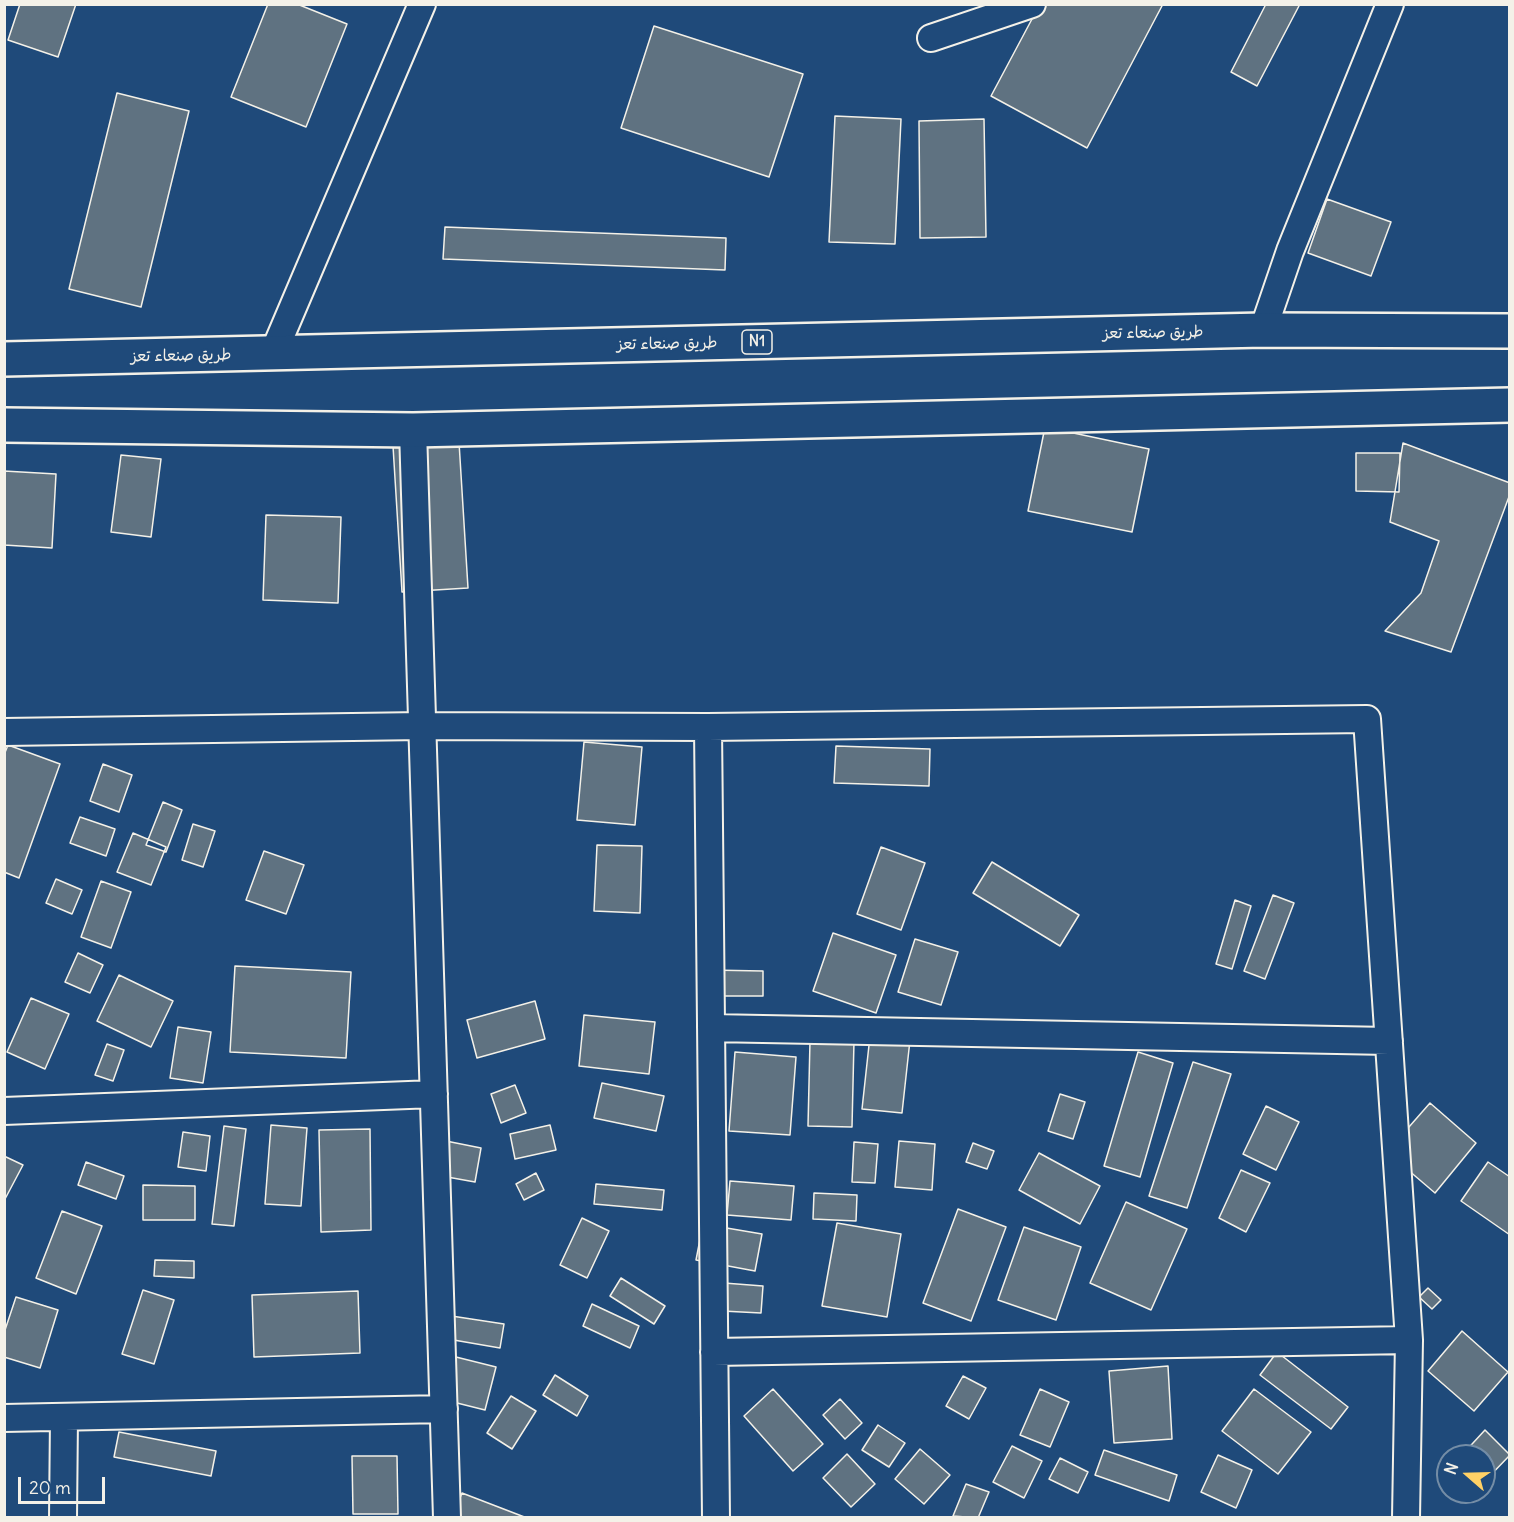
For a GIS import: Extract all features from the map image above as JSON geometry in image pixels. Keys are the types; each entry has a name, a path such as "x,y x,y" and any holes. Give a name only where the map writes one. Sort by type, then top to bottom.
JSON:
{"highway":[{"name":"طريق صنعاء تعز","path":"4,359 1263,330 1509,331"},
{"path":"4,425 413,430 1509,405"}],"street":[{"path":"273,354 422,4"},
{"path":"931,38 1032,4"},
{"path":"1263,330 1290,251 1390,4"},
{"path":"413,430 447,1518"},
{"path":"4,732 422,726 708,727 1367,719 1409,1340 1406,1518"},
{"path":"708,727 716,1518"},
{"path":"711,1028 1389,1041"},
{"path":"4,1111 434,1094"},
{"path":"714,1352 1409,1340"},
{"path":"4,1418 444,1409"},
{"path":"63,1518 64,1417"}],"building":[{"path":"20,4 76,4 58,57 8,40"},
{"path":"268,4 297,4 347,24 306,127 231,97"},
{"path":"1040,4 1163,4 1087,148 991,96"},
{"path":"1266,4 1300,4 1257,86 1231,72"},
{"path":"654,26 803,74 769,177 621,128"},
{"path":"117,93 189,111 141,307 69,289"},
{"path":"835,116 901,119 895,244 829,242"},
{"path":"984,119 986,237 920,238 919,121"},
{"path":"1327,199 1391,222 1371,276 1308,253"},
{"path":"445,227 726,238 725,270 443,259"},
{"path":"1045,427 1149,449 1132,532 1028,511"},
{"path":"459,442 468,588 402,592 393,446"},
{"path":"1403,443 1510,483 1510,494 1451,652 1385,631 1421,593 1439,541 1390,522"},
{"path":"1356,453 1400,453 1399,492 1356,491"},
{"path":"121,455 161,459 151,537 111,532"},
{"path":"4,471 56,474 52,548 4,545"},
{"path":"266,515 341,517 338,603 263,600"},
{"path":"584,742 642,747 635,825 577,820"},
{"path":"8,745 60,764 19,878 4,872 4,755"},
{"path":"836,746 930,749 929,786 834,783"},
{"path":"103,764 132,775 119,812 90,801"},
{"path":"163,802 182,810 166,852 146,845"},
{"path":"80,817 115,829 106,856 70,843"},
{"path":"193,824 215,831 203,867 182,860"},
{"path":"133,833 166,847 151,885 117,872"},
{"path":"597,845 642,846 640,913 594,911"},
{"path":"881,847 925,863 901,930 857,914"},
{"path":"264,851 304,865 286,914 246,900"},
{"path":"992,862 1079,915 1060,946 973,893"},
{"path":"56,879 82,890 72,914 46,903"},
{"path":"101,881 131,892 111,948 81,937"},
{"path":"1273,895 1294,903 1265,979 1244,971"},
{"path":"1235,900 1251,906 1232,969 1216,964"},
{"path":"833,933 896,955 876,1013 813,991"},
{"path":"915,939 958,952 941,1005 898,992"},
{"path":"78,953 103,965 90,993 65,982"},
{"path":"235,966 351,972 346,1058 230,1052"},
{"path":"709,970 763,971 763,996 708,996"},
{"path":"119,975 173,1001 151,1047 97,1021"},
{"path":"31,998 69,1014 45,1069 7,1052"},
{"path":"535,1001 545,1039 477,1058 467,1020"},
{"path":"584,1015 655,1022 649,1074 579,1066"},
{"path":"178,1027 211,1032 203,1083 170,1078"},
{"path":"870,1036 910,1040 902,1113 862,1109"},
{"path":"810,1041 854,1041 852,1127 808,1126"},
{"path":"107,1044 124,1050 113,1081 95,1075"},
{"path":"735,1052 796,1057 790,1135 729,1131"},
{"path":"1138,1052 1173,1063 1140,1177 1104,1166"},
{"path":"1193,1062 1231,1074 1187,1208 1149,1196"},
{"path":"602,1083 664,1096 656,1131 594,1118"},
{"path":"515,1085 526,1113 501,1123 491,1094"},
{"path":"1060,1094 1085,1102 1073,1139 1048,1131"},
{"path":"1430,1103 1476,1143 1435,1193 1387,1152"},
{"path":"1266,1106 1299,1122 1276,1170 1243,1154"},
{"path":"271,1125 307,1128 301,1206 265,1204"},
{"path":"550,1125 556,1150 515,1159 510,1134"},
{"path":"224,1126 246,1129 234,1226 212,1224"},
{"path":"370,1129 371,1230 321,1232 319,1130"},
{"path":"183,1132 210,1136 206,1171 178,1167"},
{"path":"431,1138 481,1148 475,1182 425,1173"},
{"path":"899,1141 935,1144 932,1190 895,1187"},
{"path":"854,1142 878,1144 875,1183 852,1182"},
{"path":"973,1143 994,1151 987,1169 966,1162"},
{"path":"1039,1153 1100,1186 1080,1224 1019,1190"},
{"path":"4,1156 23,1165 5,1199 4,1199"},
{"path":"86,1162 124,1176 116,1199 78,1185"},
{"path":"1488,1162 1510,1177 1510,1235 1461,1201"},
{"path":"1241,1170 1270,1183 1246,1232 1219,1218"},
{"path":"536,1173 544,1190 524,1200 516,1184"},
{"path":"730,1181 794,1186 791,1220 727,1215"},
{"path":"596,1184 664,1190 662,1210 594,1204"},
{"path":"143,1185 195,1186 195,1220 143,1220"},
{"path":"814,1193 857,1195 856,1221 813,1219"},
{"path":"1126,1202 1187,1229 1151,1310 1090,1283"},
{"path":"958,1209 1006,1227 971,1321 923,1303"},
{"path":"62,1211 102,1226 76,1294 36,1278"},
{"path":"582,1218 609,1231 587,1278 560,1265"},
{"path":"837,1223 901,1234 887,1317 822,1306"},
{"path":"703,1224 762,1234 755,1271 696,1260"},
{"path":"1024,1227 1081,1247 1056,1320 998,1300"},
{"path":"155,1260 194,1261 194,1278 154,1276"},
{"path":"621,1278 665,1306 654,1324 610,1296"},
{"path":"724,1283 763,1286 761,1313 722,1311"},
{"path":"1428,1288 1441,1300 1432,1309 1419,1297"},
{"path":"143,1290 174,1300 154,1364 122,1354"},
{"path":"358,1291 360,1353 254,1357 252,1295"},
{"path":"16,1297 58,1310 40,1368 4,1357 4,1333"},
{"path":"592,1304 639,1326 630,1348 583,1326"},
{"path":"445,1315 504,1324 500,1348 442,1338"},
{"path":"1462,1331 1508,1372 1474,1411 1428,1371"},
{"path":"1277,1352 1348,1407 1331,1429 1260,1375"},
{"path":"448,1355 496,1367 485,1410 437,1398"},
{"path":"1168,1366 1172,1439 1114,1443 1109,1371"},
{"path":"555,1375 588,1396 577,1416 543,1395"},
{"path":"963,1376 986,1388 969,1419 946,1406"},
{"path":"773,1389 823,1444 793,1471 744,1416"},
{"path":"1040,1389 1069,1402 1050,1447 1020,1435"},
{"path":"1254,1389 1311,1432 1278,1474 1222,1431"},
{"path":"511,1396 536,1411 512,1449 487,1433"},
{"path":"840,1399 862,1423 845,1439 823,1415"},
{"path":"878,1425 905,1443 889,1467 862,1450"},
{"path":"1485,1430 1510,1455 1496,1470 1496,1444 1472,1444"},
{"path":"119,1432 216,1451 211,1476 114,1457"},
{"path":"1012,1446 1042,1461 1024,1498 993,1482"},
{"path":"920,1449 950,1475 924,1504 895,1479"},
{"path":"1104,1450 1177,1475 1169,1501 1095,1475"},
{"path":"847,1454 875,1484 851,1507 823,1478"},
{"path":"1218,1455 1252,1470 1236,1508 1201,1492"},
{"path":"352,1456 397,1456 398,1514 353,1514"},
{"path":"1060,1458 1088,1472 1078,1493 1049,1479"},
{"path":"966,1484 989,1492 978,1518 953,1516"},
{"path":"462,1493 527,1518 452,1518"}]}
